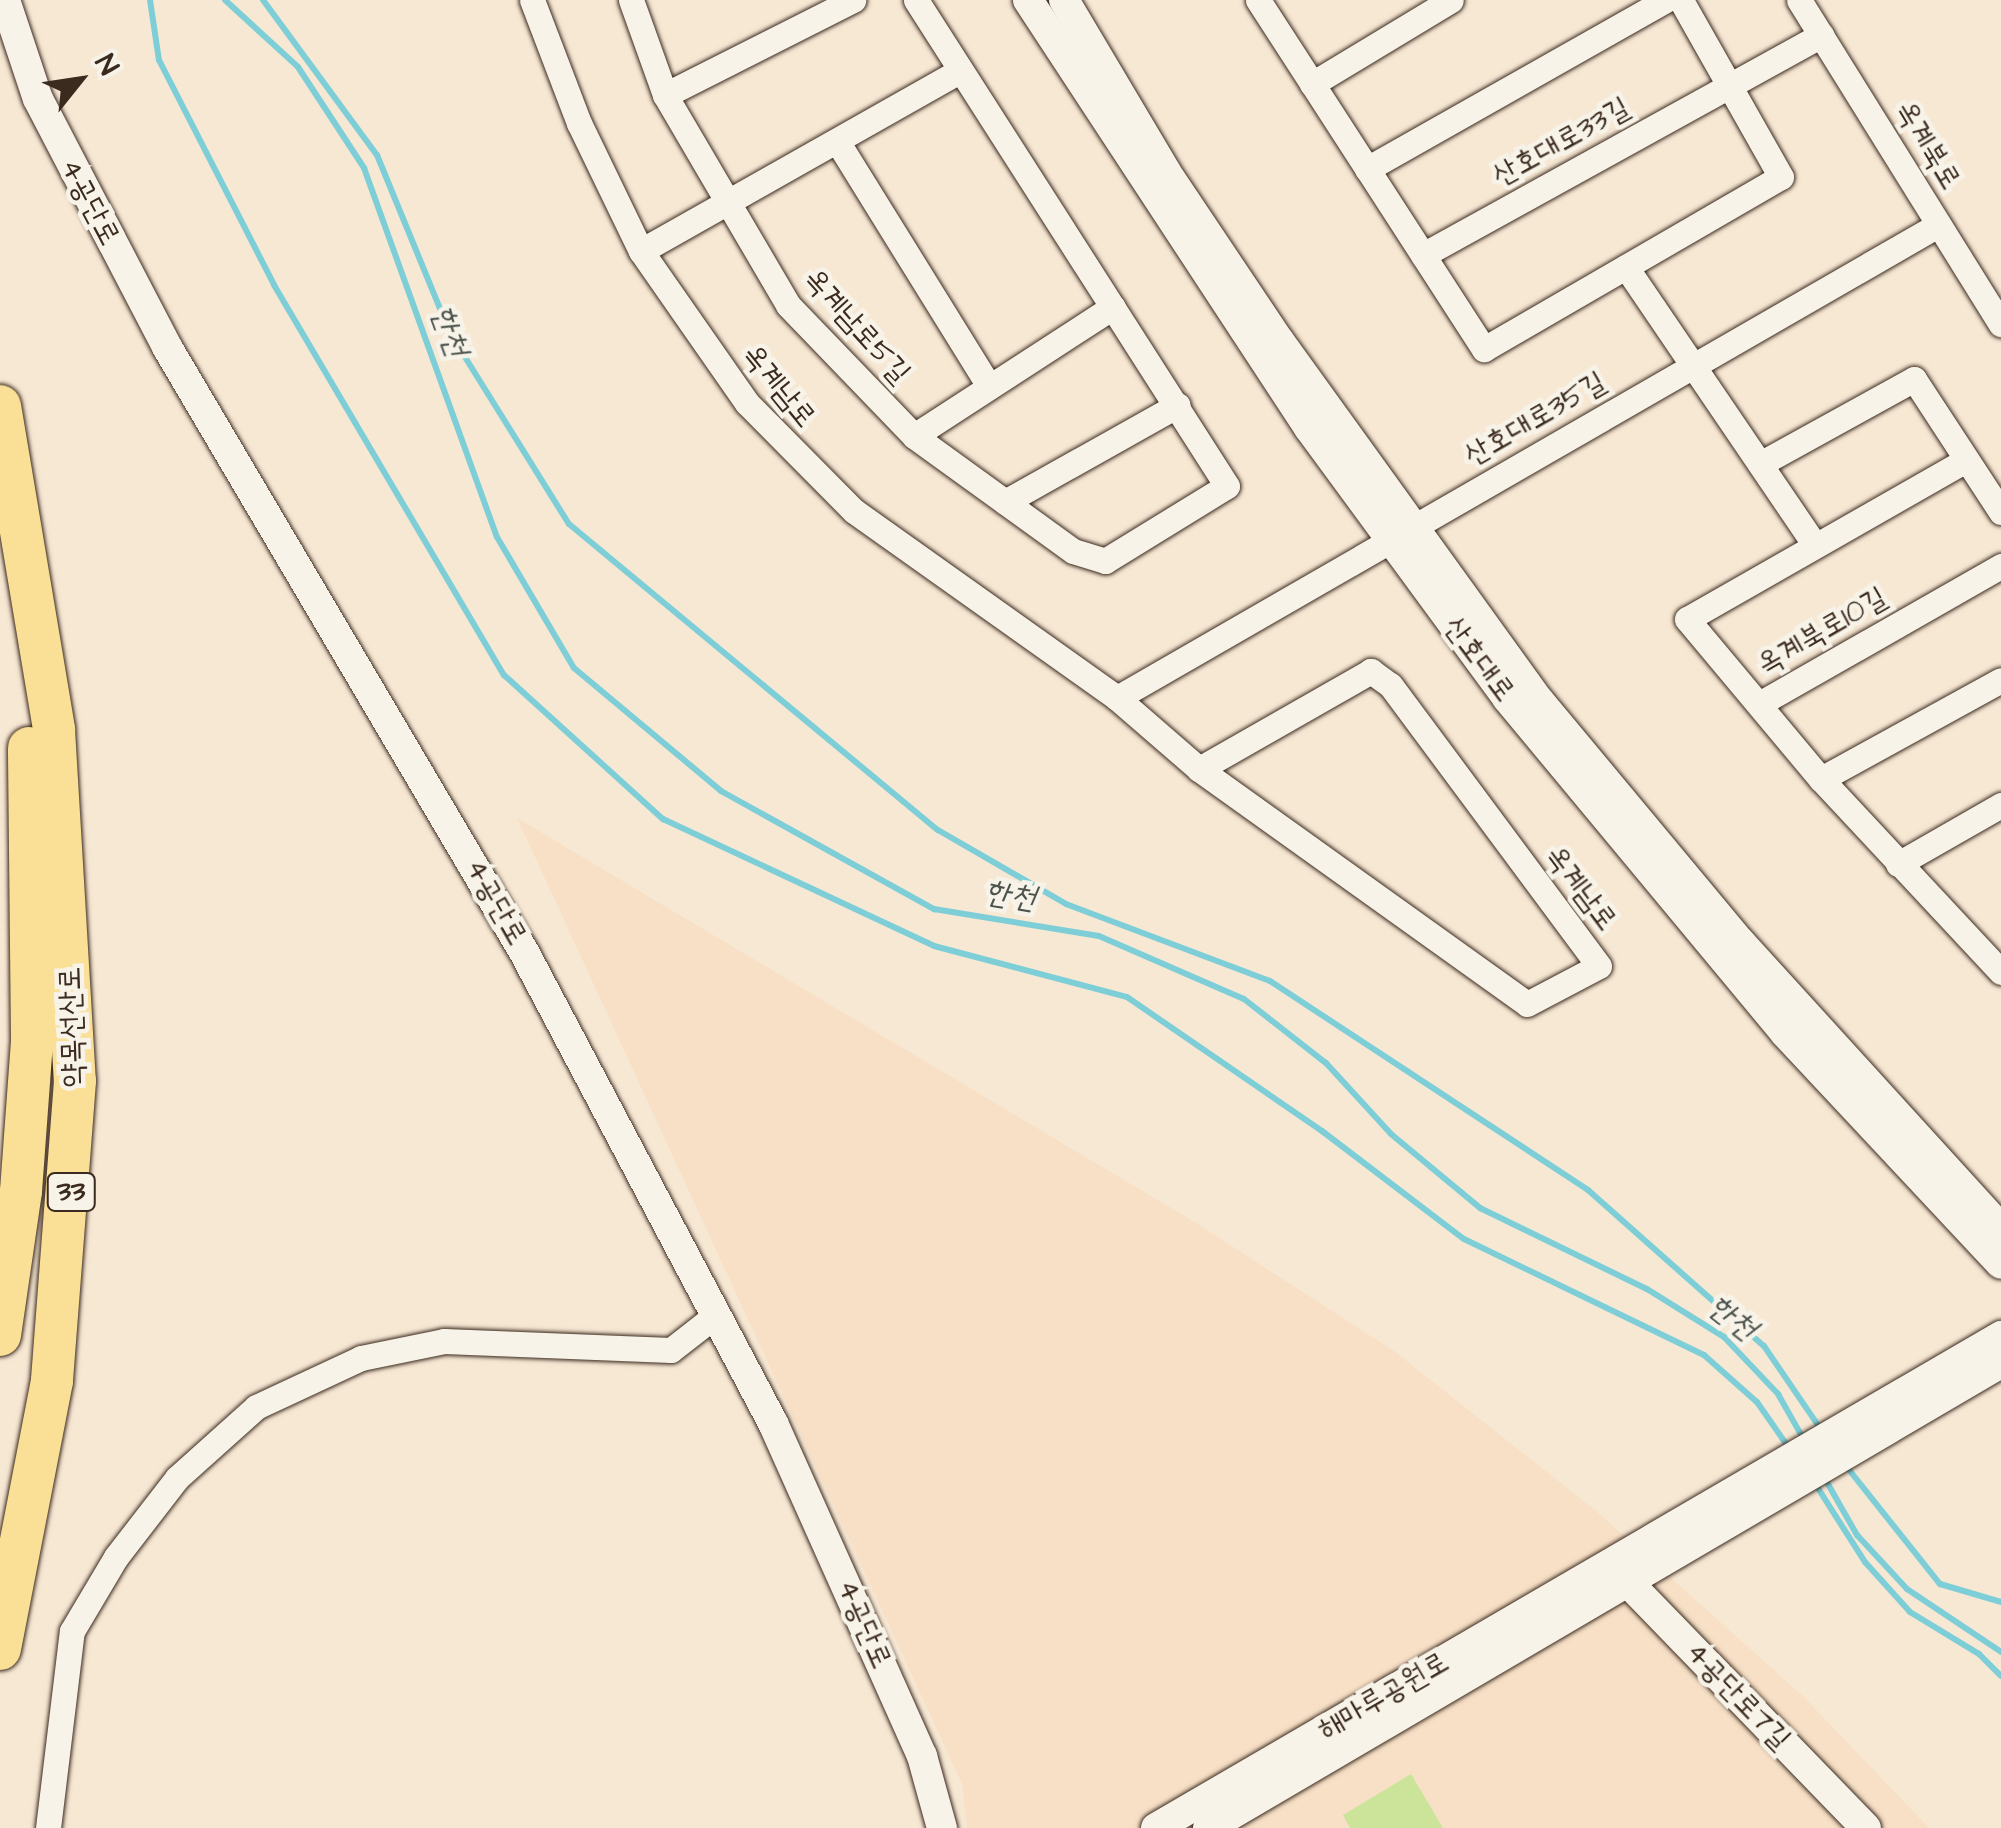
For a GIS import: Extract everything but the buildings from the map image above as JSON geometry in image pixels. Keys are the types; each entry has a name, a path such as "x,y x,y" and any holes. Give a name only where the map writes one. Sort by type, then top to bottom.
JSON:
{"highway":[{"name":"약목선산로","path":"0,406 42,739 32,1040 21,1191 0,1336"},
{"name":"약목선산로","path":"0,517 68,892 72,1180 52,1380 0,1648"}],"street":[{"name":"4공단로","path":"5,0 38,99 167,347 505,918 773,1423 922,1756 942,1828"},
{"name":"옥계남로","path":"532,0 579,123 642,252 716,362 794,456 854,511 1116,698 1199,769 1527,1004 1599,966 1390,685 1371,671 1199,769"},
{"name":"옥계남로5길","path":"631,0 665,94 788,305 914,436 1073,551 1105,561 1227,486 1178,405 958,72 916,0"},
{"path":"665,94 853,0"},
{"name":"산호대로","path":"1028,0 1175,232 1399,535 1634,818 2001,1229"},
{"name":"산호대로","path":"1064,0 1166,172 1507,698 1773,1018 2001,1264"},
{"path":"1258,0 1484,349 1781,177 1681,0"},
{"path":"1312,84 1452,0"},
{"path":"1367,168 1666,0"},
{"name":"옥계북로","path":"1799,0 2001,324"},
{"name":"산호대로33길","path":"1424,256 1821,34"},
{"path":"642,252 958,72"},
{"path":"836,141 988,386"},
{"name":"산호대로35길","path":"1399,535 1938,225"},
{"path":"1626,267 1814,544"},
{"path":"914,436 1113,306"},
{"path":"1760,464 1914,379 2001,512"},
{"path":"1004,502 1178,405"},
{"path":"1760,704 1687,619 1966,460"},
{"path":"1116,698 1399,535"},
{"name":"옥계북로10길","path":"2001,566 1760,704 1820,779 1898,864 1991,946 2001,972"},
{"path":"1820,779 2001,680"},
{"path":"1898,864 2001,805"},
{"path":"48,1828 72,1632 116,1557 178,1478 256,1407 361,1358 444,1341 671,1350 716,1315"},
{"path":"1619,1573 2001,1336"},
{"path":"1619,1573 2001,1363"},
{"name":"해마루공원로","path":"1156,1828 1619,1573"},
{"name":"해마루공원로","path":"1208,1828 1619,1573"},
{"name":"4공단로7길","path":"1619,1573 1866,1828"}],"shaded area":[{"path":"517,818 1193,1221 1394,1351 1595,1510 1804,1697 1929,1828 967,1828 962,1784"}],"green space":[{"path":"1411,1774 1443,1828 1350,1828 1343,1815"}],"waterway":[{"path":"150,0 159,60 274,285 504,675 663,819 934,946 1127,997 1322,1131 1464,1239 1704,1355 1757,1402 1789,1448"},
{"name":"한천","path":"225,0 298,67 364,168 497,537 574,668 721,791 934,909 1099,936 1244,999 1326,1063 1391,1134 1480,1208 1647,1289 1724,1337 1778,1394 1804,1440"},
{"path":"263,0 377,155 450,333 569,524 938,830 1066,904 1270,981 1588,1190 1764,1346 1822,1431"},
{"path":"1846,1466 1940,1584 2001,1602"},
{"name":"한천","path":"1824,1477 1857,1535 1907,1589 2001,1652"},
{"path":"1814,1482 1865,1562 1910,1612 1979,1654 2001,1676"}]}
